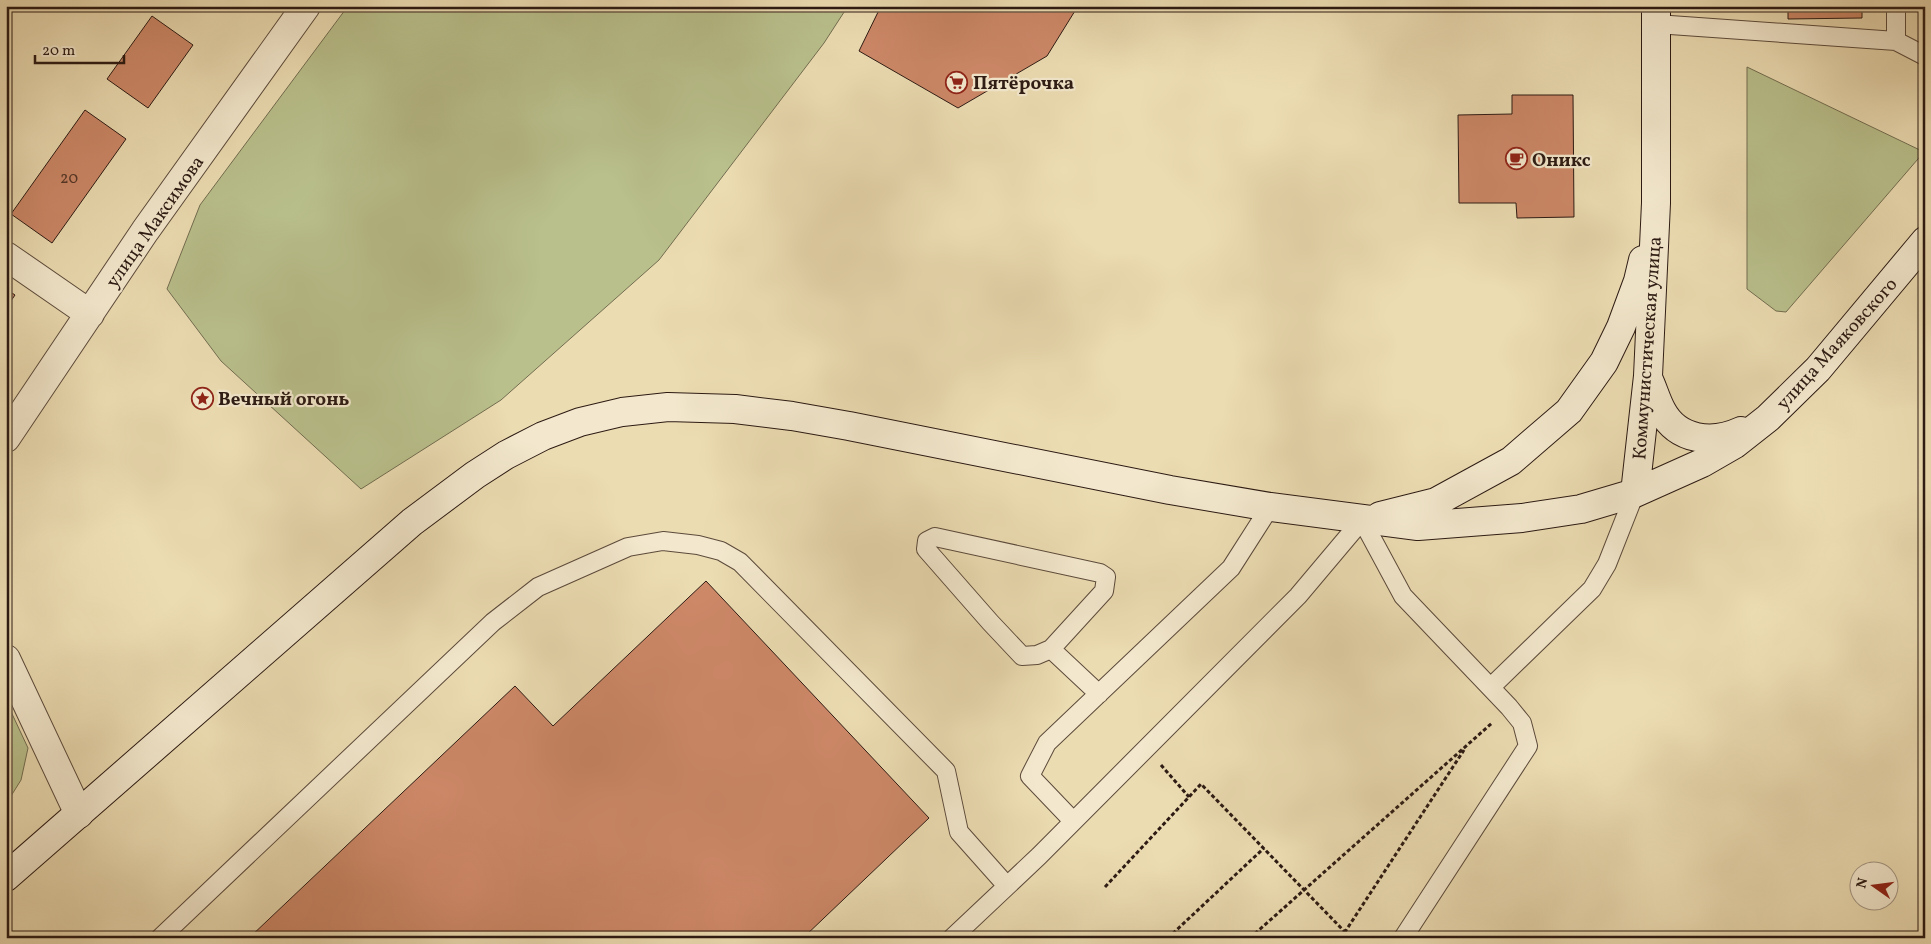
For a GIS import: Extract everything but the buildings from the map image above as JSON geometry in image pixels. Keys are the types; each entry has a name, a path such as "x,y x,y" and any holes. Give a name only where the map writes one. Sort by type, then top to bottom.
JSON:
{"main road":[{"name":"улица Максимова","path":"6,438 145,231 306,6"},
{"name":"Коммунистическая улица","path":"1635,493 1648,376 1656,203 1656,15"},
{"name":"Коммунистическая улица","path":"1362,520 1436,502 1510,461 1570,411 1604,362 1622,327 1638,281 1656,203"},
{"name":"улица Маяковского","path":"6,877 412,522 475,475 506,455 542,436 580,422 622,412 668,407 735,409 849,426 1170,490 1270,507 1418,526 1478,522 1581,509 1635,493 1702,463 1735,444 1768,418 1818,369 1925,241"},
{"path":"6,256 90,314"},
{"path":"1648,376 1662,412 1677,428 1694,437 1712,439 1732,435 1768,418"},
{"path":"6,659 78,814"}],"lane":[{"path":"1896,6 1896,40"},
{"path":"1656,15 1896,40 1925,56"},
{"path":"1491,687 1592,589 1607,564 1635,493"},
{"path":"1073,822 1030,776 1047,743 1232,568 1270,507"},
{"path":"952,938 1073,822 1298,596 1362,520 1403,596 1509,707 1522,723 1528,746 1403,938"},
{"path":"935,537 1100,573 1106,577 1104,591 1051,649 1037,655 1022,656 926,549 928,541 935,537"},
{"path":"160,938 493,622 538,587 628,547 663,541 698,545 721,551 740,562 946,771 959,832 1007,886"},
{"path":"1051,649 1099,694"}],"path":[{"path":"1250,938 1509,707"},
{"path":"1342,938 1467,745"},
{"path":"1146,748 1189,797"},
{"path":"1105,886 1201,784 1345,932"},
{"path":"1168,938 1264,848"}],"green space":[{"path":"348,6 848,6 824,43 659,260 501,400 361,489 221,361 167,289 200,205"},
{"path":"1747,67 1924,152 1786,312 1776,311 1747,289"},
{"path":"6,701 28,748 21,780 6,804"}],"place":[{"name":"Пятёрочка","path":"957,82"},
{"name":"Оникс","path":"1516,159"},
{"name":"Вечный огонь","path":"202,398"}]}
